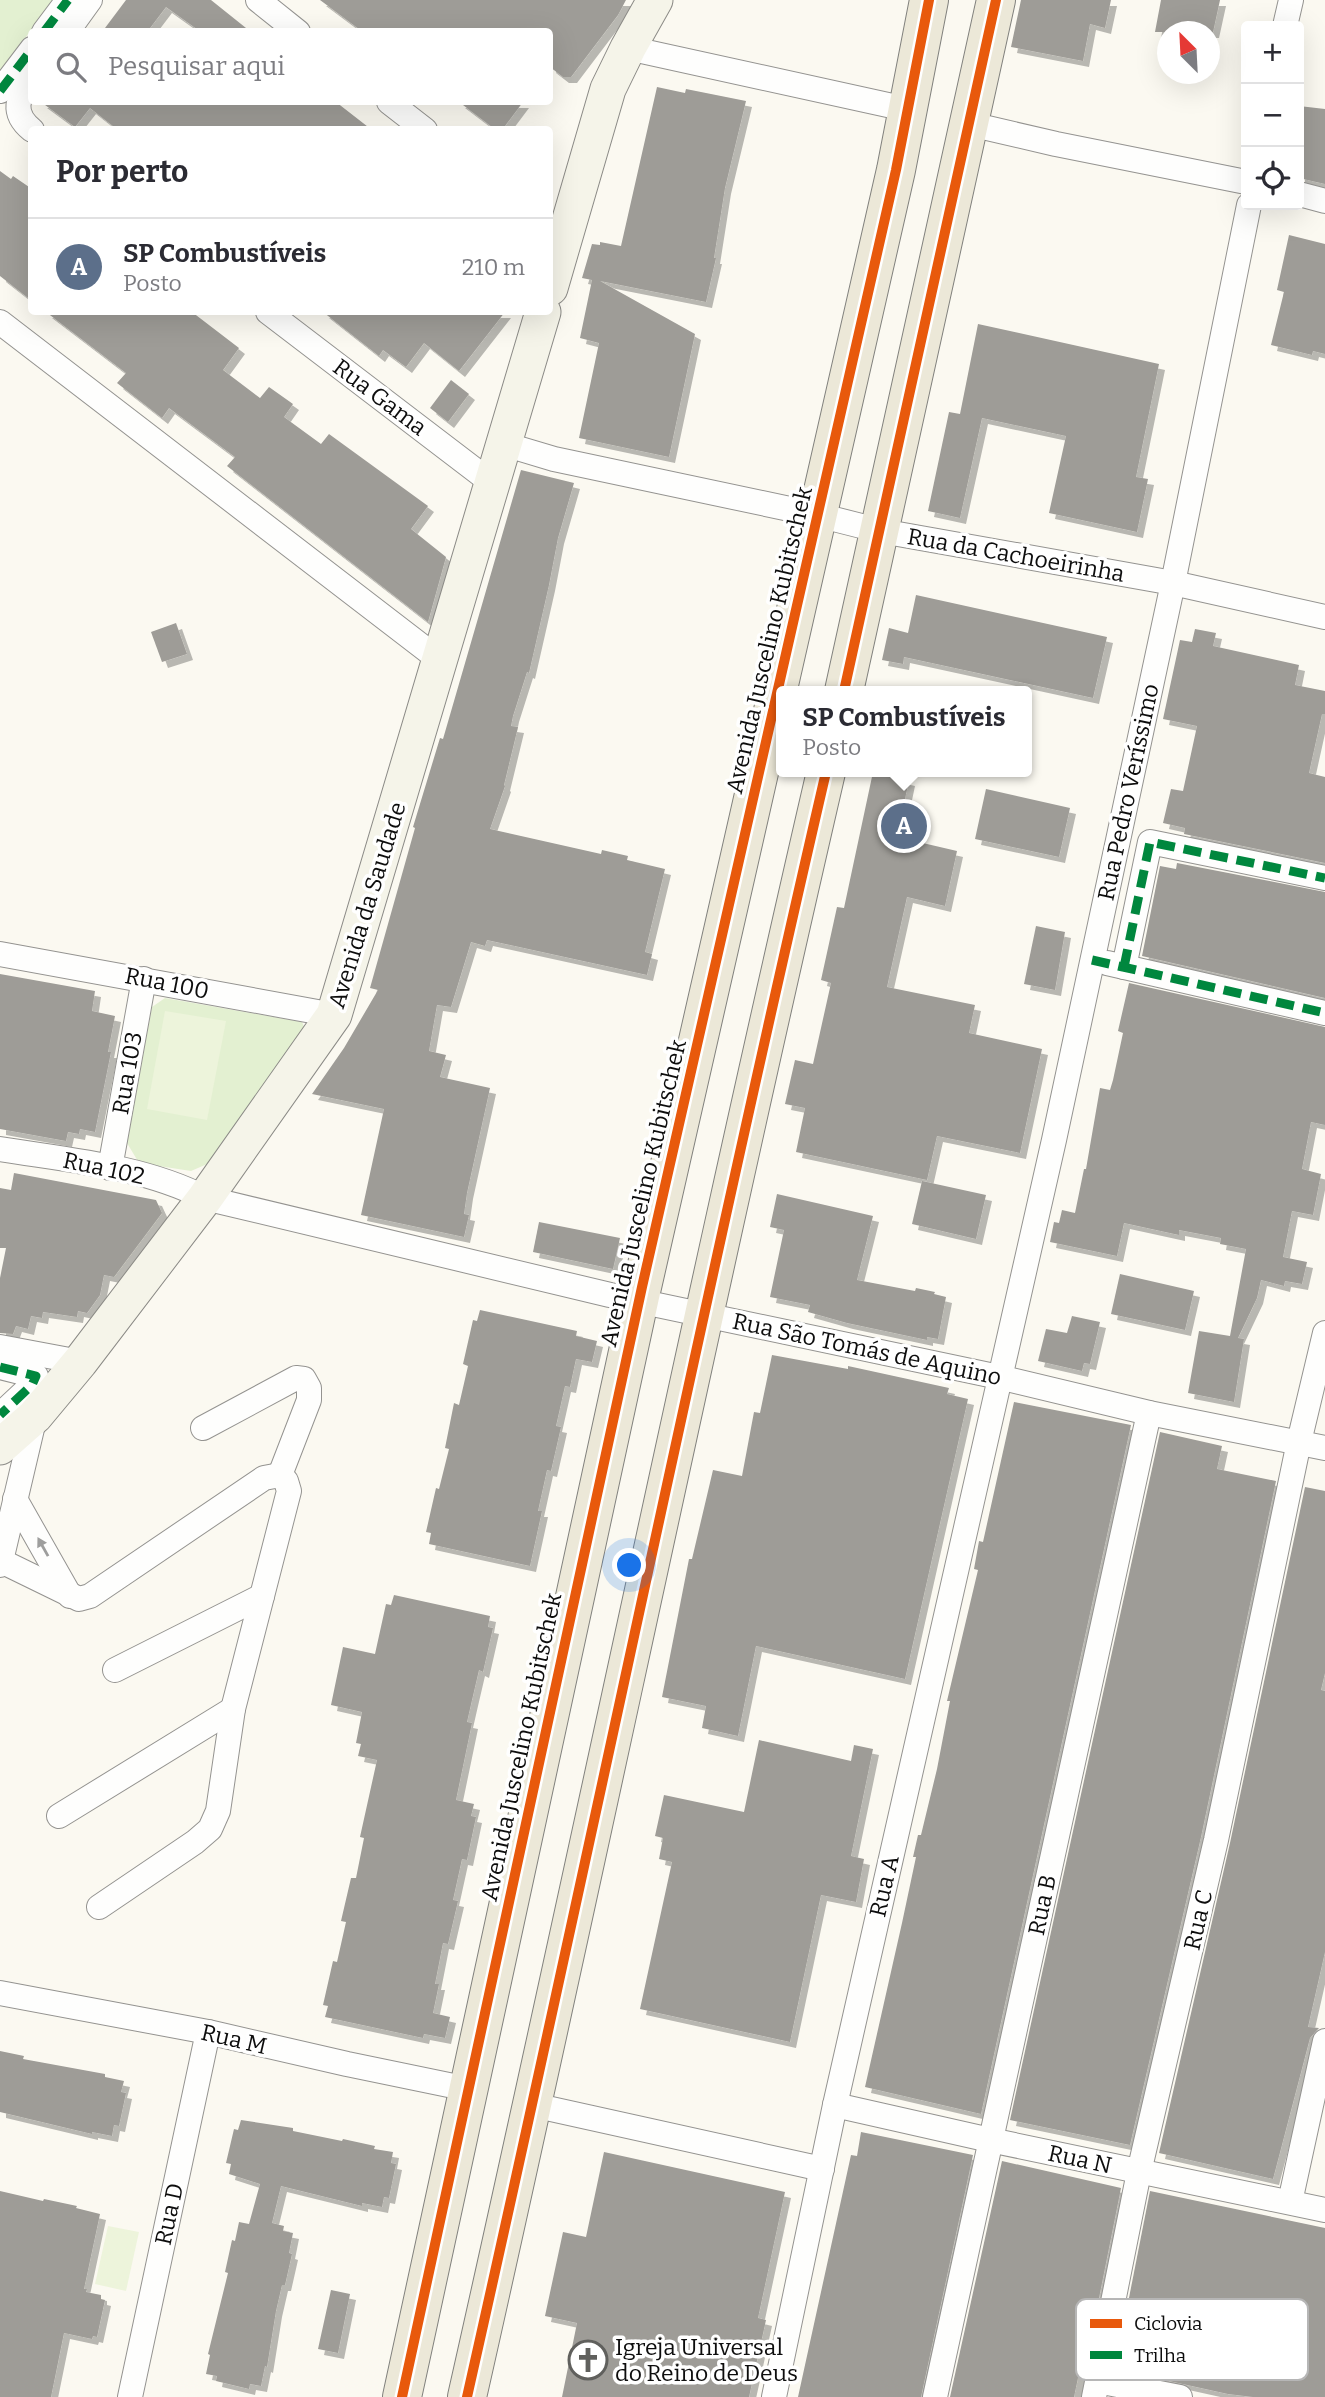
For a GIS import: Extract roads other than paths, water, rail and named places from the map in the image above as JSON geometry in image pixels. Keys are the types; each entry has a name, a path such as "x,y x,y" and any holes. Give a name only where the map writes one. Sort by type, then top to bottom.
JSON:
{"main road":[{"name":"Avenida Juscelino Kubitschek","path":"779,686 896,170 929,0"},
{"path":"845,686 996,0"},
{"name":"Avenida Juscelino Kubitschek","path":"402,2397 639,1301 776,699"},
{"path":"467,2397 533,2105 703,1314 825,777"}],"street":[{"path":"47,28 68,0"},
{"path":"70,28 90,0"},
{"path":"258,0 293,28"},
{"path":"553,264 557,232 608,89 655,0"},
{"path":"1286,21 1290,0"},
{"path":"628,48 906,109"},
{"path":"0,91 28,54"},
{"path":"28,83 22,91 17,108 20,117 28,126"},
{"path":"393,105 420,126"},
{"path":"970,124 1241,181"},
{"path":"1304,195 1325,201"},
{"name":"Rua Pedro Veríssimo","path":"999,1377 1054,1140 1173,583 1248,210"},
{"name":"Rua Gama","path":"272,315 492,483"},
{"name":"Avenida da Saudade","path":"0,1447 35,1416 80,1362 205,1198 334,1015 542,315"},
{"path":"0,322 441,661"},
{"name":"Rua da Cachoeirinha","path":"503,444 554,458 881,531 1173,583 1325,617"},
{"path":"1124,967 1150,842 1325,878"},
{"name":"Rua 100","path":"0,954 334,1015"},
{"path":"1092,960 1325,1013"},
{"name":"Rua 103","path":"110,1168 144,979"},
{"name":"Rua 102","path":"0,1149 110,1168 180,1185 205,1198"},
{"name":"Rua São Tomás de Aquino","path":"205,1198 639,1301 999,1377 1149,1413 1325,1447"},
{"name":"Rua C","path":"1113,2299 1139,2172 1216,1840 1299,1442 1325,1332"},
{"path":"0,1347 80,1362"},
{"path":"0,1367 36,1376 32,1385 0,1415"},
{"name":"Rua A","path":"774,2397 835,2105 999,1377"},
{"path":"203,1428 296,1378 304,1379 309,1388 309,1400 280,1475"},
{"name":"Rua B","path":"935,2397 1149,1413"},
{"path":"35,1416 0,1563 79,1599 90,1595 264,1478 280,1475"},
{"path":"99,1907 210,1829 218,1811 233,1709 289,1491 286,1480 280,1475"},
{"path":"15,1499 70,1596"},
{"path":"115,1670 262,1596"},
{"path":"59,1816 233,1709"},
{"name":"Rua M","path":"0,1993 208,2032 468,2089"},
{"name":"Rua D","path":"130,2397 208,2032"},
{"path":"1290,2202 1325,2042"},
{"path":"533,2105 822,2169"},
{"name":"Rua N","path":"835,2105 1325,2210"},
{"path":"1095,2389 1180,2397"}],"place":[{"name":"SP Combustíveis","path":"904,826"},
{"name":"Igreja Universal do Reino de Deus","path":"588,2360"}]}
